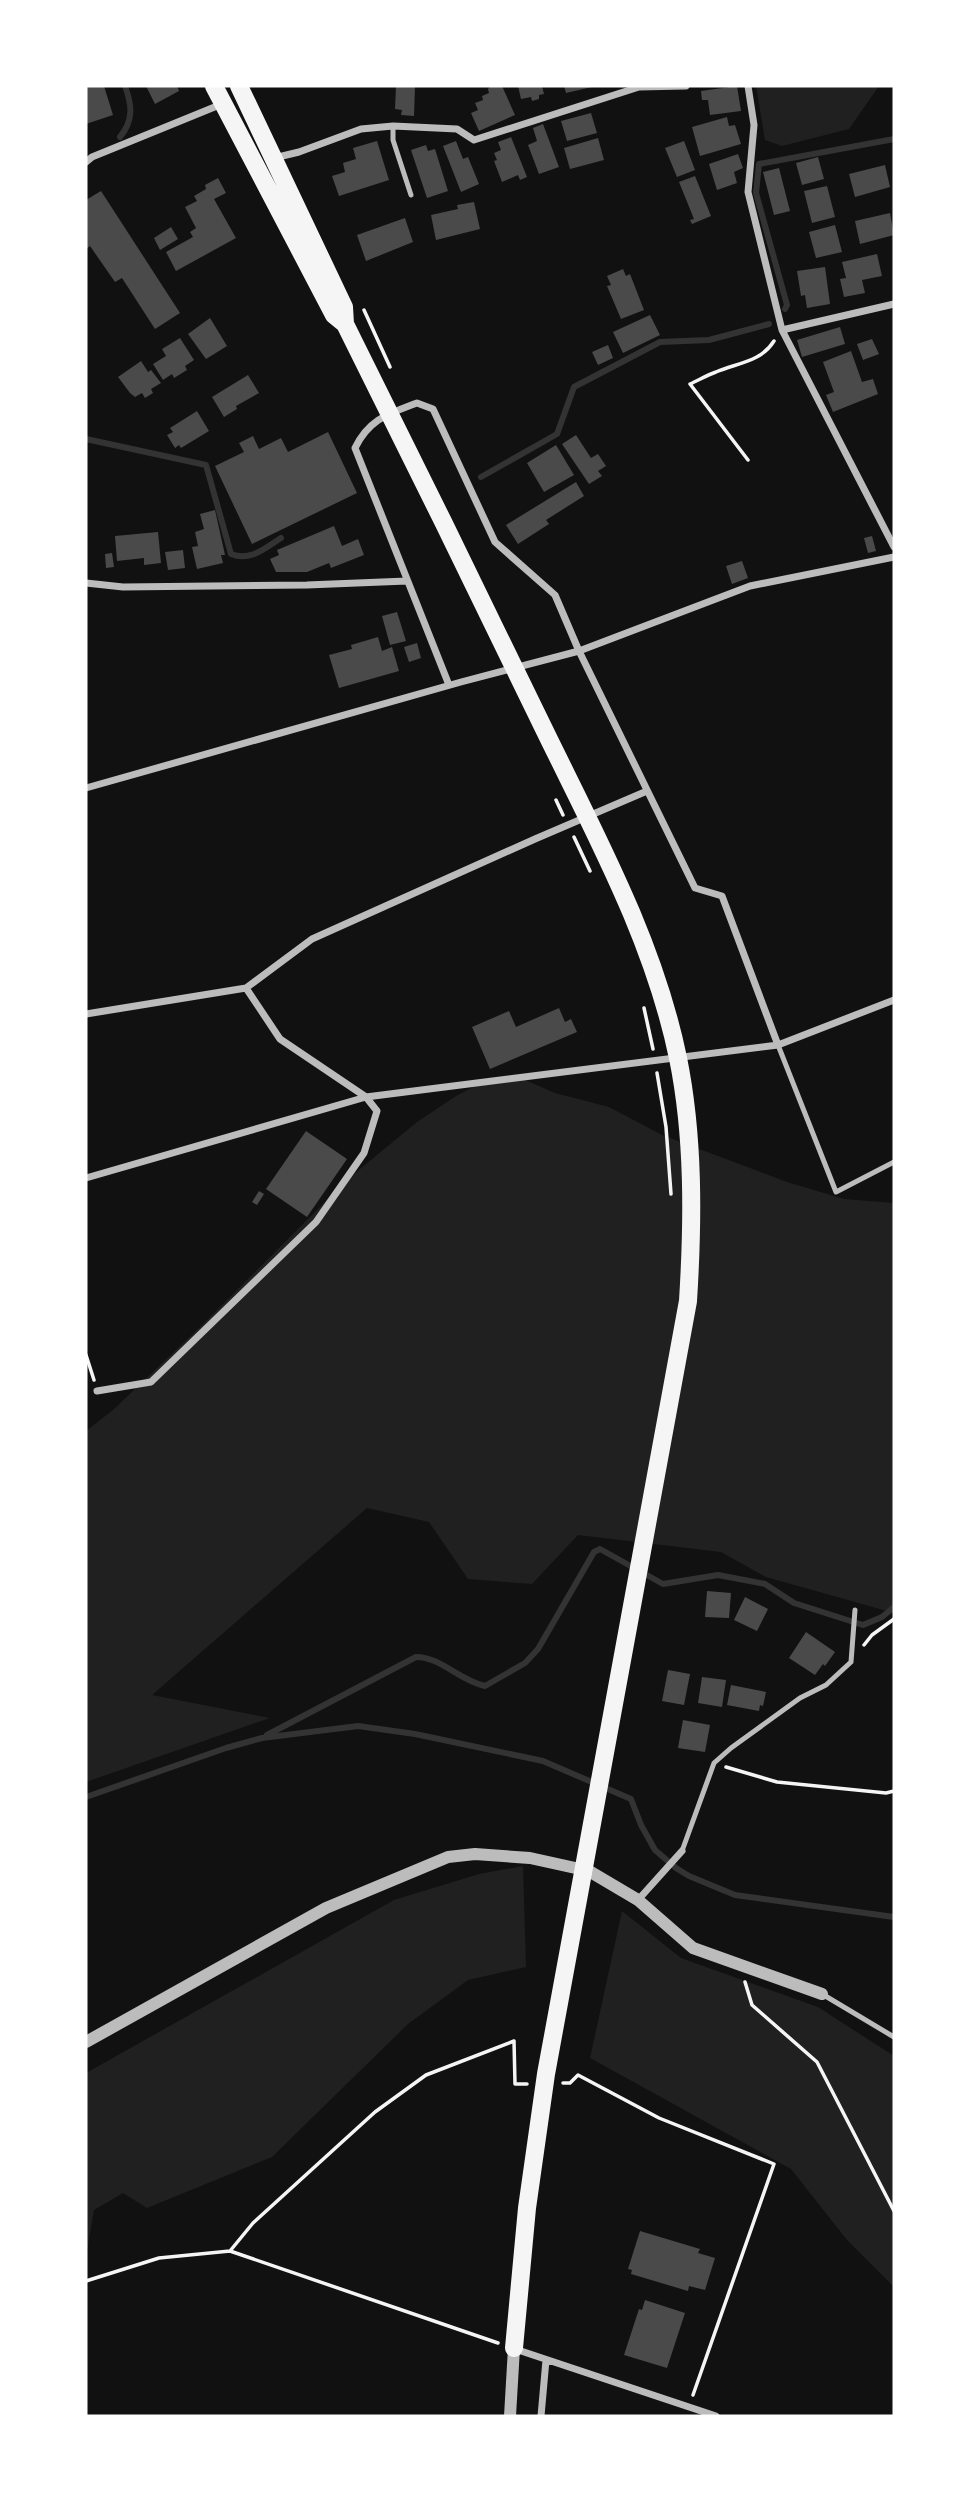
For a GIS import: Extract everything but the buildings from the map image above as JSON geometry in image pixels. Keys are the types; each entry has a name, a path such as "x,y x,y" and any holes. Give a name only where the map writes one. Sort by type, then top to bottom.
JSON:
{"main road":[{"path":"214,86 334,315 345,324"},
{"path":"239,86 344,307 345,324 620,886 660,987 678,1059 687,1121 692,1247 688,1301 546,2074 527,2208 514,2348"}],"street":[{"path":"273,158 299,152 361,129 393,126 457,129 474,140 639,87 686,86"},
{"path":"748,86 754,125 748,192 782,330 894,547"},
{"path":"86,162 92,157 223,104"},
{"path":"782,330 894,304"},
{"path":"449,685 355,448 363,431 390,413 417,403 433,409 495,542 555,595 579,651 695,888 722,896 778,1045"},
{"path":"86,788 579,651 750,586 894,557"},
{"path":"86,583 123,587 407,581"},
{"path":"86,1014 246,988 312,939 647,791"},
{"path":"97,1391 151,1382 316,1222 364,1153 377,1111 366,1097 280,1039 246,988"},
{"path":"86,1178 366,1097 778,1045 894,1000"},
{"path":"638,1900 682,1851"},
{"path":"86,2042 326,1908 448,1857 475,1854 530,1858 589,1871 638,1900 693,1948 822,1994"},
{"path":"510,2416 514,2348 716,2416"},
{"path":"541,2416 546,2360"}],"lane":[{"path":"393,126 393,140 411,195"},
{"path":"778,1045 836,1192 894,1162"},
{"path":"682,1851 714,1763 800,1698 826,1685 851,1662 855,1609"},
{"path":"822,1994 894,2037"}],"path":[{"path":"748,460 690,384 717,371 758,357 769,349 782,330"},
{"path":"851,1662 872,1635 894,1619"},
{"path":"714,1763 776,1782 886,1793 894,1791"},
{"path":"740,1966 752,2005 817,2062 894,2211"},
{"path":"230,2251 253,2223 327,2155 376,2112 426,2075 514,2040 515,2084 527,2084"},
{"path":"563,2083 570,2083 578,2075 659,2118 774,2164 689,2407"},
{"path":"86,2281 159,2258 230,2251 514,2348"}],"shaded area":[{"path":"756,86 879,86 849,129 782,146 765,140"},
{"path":"516,1076 555,1093 609,1107 662,1135 787,1182 844,1199 894,1203 894,1613 766,1577 721,1552 578,1535 532,1584 468,1579 429,1522 367,1508 152,1695 270,1718 86,1782 86,1431 113,1410 200,1327 349,1178 417,1122 456,1096 479,1084"},
{"path":"523,1866 526,1967 468,1980 408,2024 272,2157 147,2208 123,2193 94,2210 86,2257 86,2073 394,1900 479,1874"},
{"path":"622,1911 681,1958 818,2007 894,2056 894,2287 847,2240 791,2169 590,2058"}],"waterway":[{"path":"120,137 130,118 125,86"},
{"path":"785,309 787,305 756,193 759,164 894,139"},
{"path":"481,477 557,434 574,387 660,342 709,340 769,324"},
{"path":"86,439 206,465 231,554 251,555 281,538"},
{"path":"267,1735 416,1657 434,1661 485,1686 525,1663 538,1649 594,1552 600,1549 663,1584 718,1575 765,1584 794,1603 863,1625 882,1617 894,1607"},
{"path":"86,1797 262,1738 358,1726 415,1734 543,1761 631,1799 655,1850 689,1876 735,1895 894,1917"}]}
